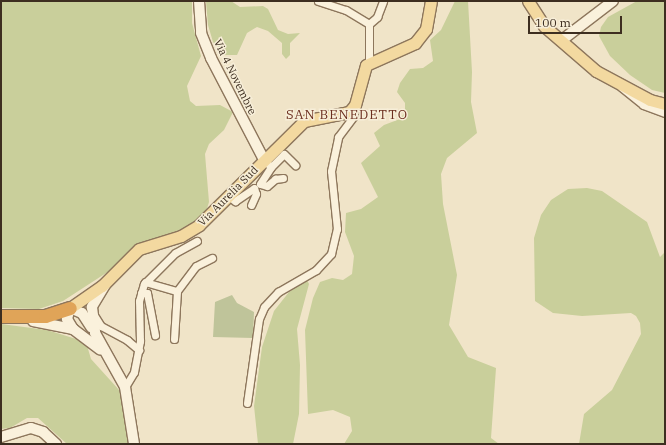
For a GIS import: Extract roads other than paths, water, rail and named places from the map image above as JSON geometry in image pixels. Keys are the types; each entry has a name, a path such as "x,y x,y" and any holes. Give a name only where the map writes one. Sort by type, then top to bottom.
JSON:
{"highway":[{"path":"6,317 45,316 70,308"}],"main road":[{"name":"Via 4 Novembre","path":"199,1 201,33 210,58 268,164"},
{"path":"355,105 363,71 369,62 415,43 426,29 431,1"},
{"path":"528,1 539,20 581,59 618,84 650,100 665,104"},
{"path":"562,40 613,1"},
{"name":"Via Aurelia Sud","path":"134,444 125,387 105,354 95,333 92,311 98,294 112,276 139,249 193,230 228,196 268,164 304,121 349,112 355,105"},
{"path":"74,330 67,319 70,308 90,296 112,276"},
{"path":"70,308 82,313 95,333"},
{"path":"6,317 58,324 74,330 90,340 105,354"},
{"path":"1,437 31,428 43,432 56,444"}],"street":[{"path":"318,1 346,10 369,24"},
{"path":"369,62 369,24 377,17 383,1"},
{"path":"618,84 639,102 665,114"},
{"path":"247,403 259,319 264,307 278,292 316,270 331,254 337,229 332,171 338,137 354,116 355,105"},
{"path":"339,115 344,129"},
{"path":"282,178 275,179 267,186 260,184 268,164 284,154 295,165"},
{"path":"228,196 235,201 254,188 256,194 252,205"},
{"path":"125,387 134,372 139,350 141,293 146,282 175,253 197,241"},
{"path":"174,339 177,291 196,266 212,258"},
{"path":"146,282 177,291"},
{"path":"141,293 147,294 155,336"},
{"path":"92,311 101,326 127,340 139,350"}],"district":[{"name":"SAN BENEDETTO","path":"347,115"}]}
